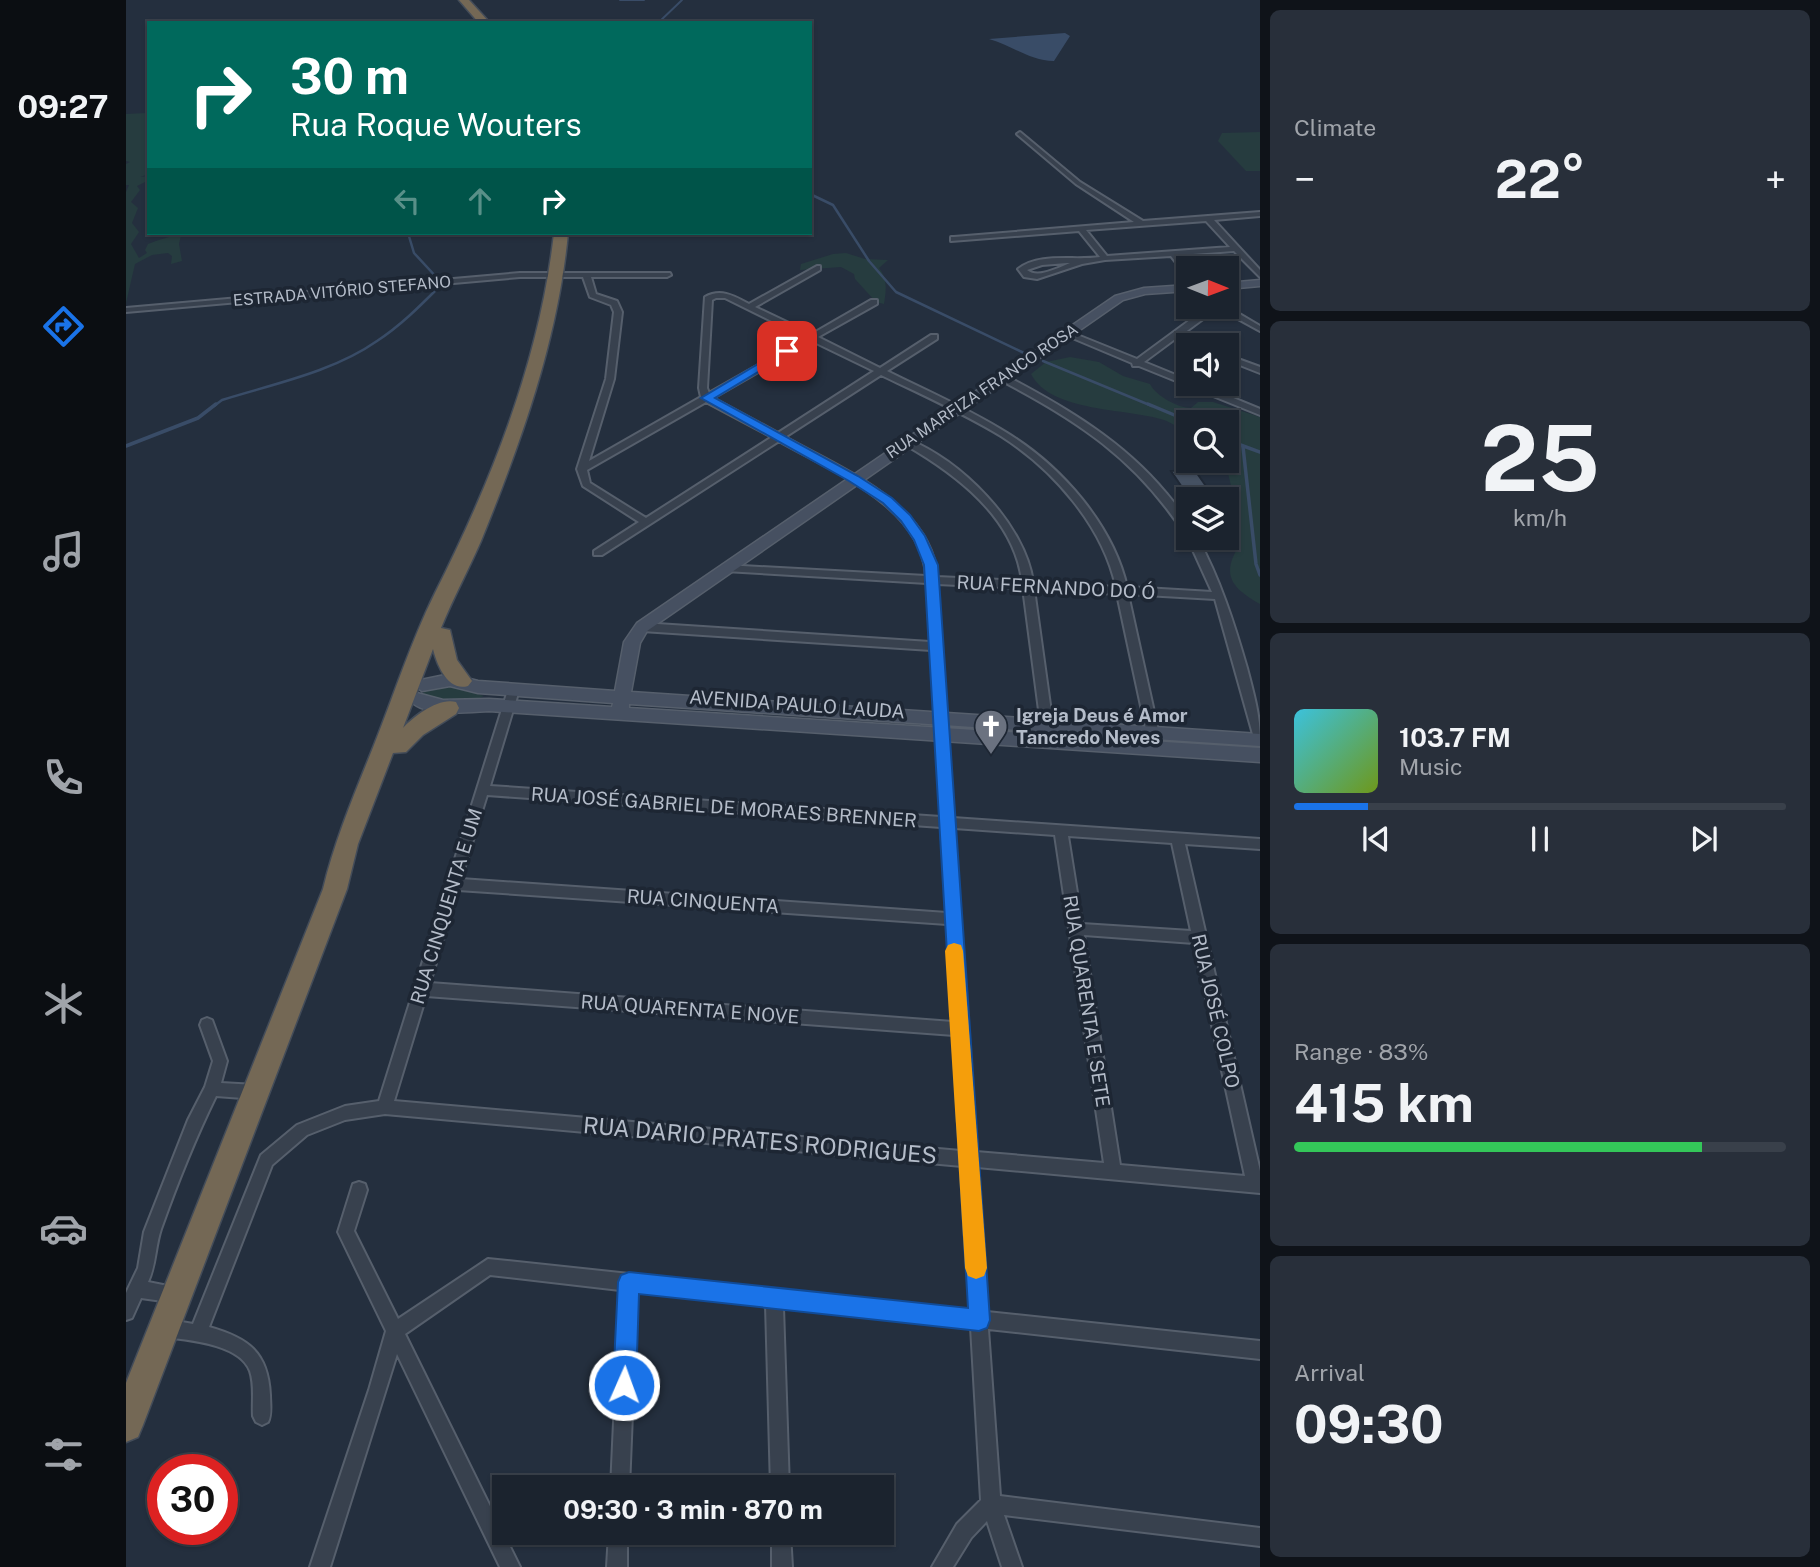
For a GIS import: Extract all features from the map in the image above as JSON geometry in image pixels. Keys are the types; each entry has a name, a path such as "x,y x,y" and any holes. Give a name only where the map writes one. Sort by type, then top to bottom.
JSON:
{"highway":[{"path":"464,0 483,21"},
{"path":"335,889 360,846 398,746 445,593 460,569 526,395 557,274 561,235"},
{"path":"126,1425 335,889 346,844 443,635 457,594 460,569"},
{"path":"443,635 442,648 446,663 461,681"},
{"path":"398,746 415,729 448,708"}],"street":[{"path":"1020,134 1078,183 1140,223"},
{"path":"954,239 1260,214"},
{"path":"1207,217 1260,275"},
{"path":"1081,229 1105,258"},
{"path":"1081,262 1029,265 1022,269 1027,275 1037,278 1081,262 1105,258 1236,249"},
{"path":"1173,253 1176,257"},
{"path":"749,307 817,268"},
{"name":"ESTRADA VITÓRIO STEFANO","path":"126,310 557,274 667,275"},
{"path":"586,274 593,295 614,303 618,312 610,379 582,469 586,484 646,522"},
{"path":"1239,285 1260,283"},
{"name":"RUA MARFIZA FRANCO ROSA","path":"642,627 854,478 1119,298 1132,293 1176,289"},
{"path":"1012,1567 991,1504 932,580 927,552 905,518 887,500 854,478 706,398 703,388 708,299 715,295 727,296 881,371 1005,435 1038,460 1072,494 1097,528 1117,568 1154,741"},
{"path":"582,469 874,302"},
{"path":"1239,317 1260,329"},
{"path":"1181,333 1199,319"},
{"path":"1067,334 1260,412"},
{"path":"598,553 934,337"},
{"path":"1136,364 1176,337"},
{"path":"1239,362 1260,370"},
{"path":"1003,378 1074,417 1105,440 1158,490 1176,515"},
{"path":"907,442 948,465 997,513 1018,547 1026,569 1048,734"},
{"path":"1199,550 1219,596 1260,739"},
{"name":"RUA FERNANDO DO Ó","path":"725,568 1219,596"},
{"path":"621,705 632,642 642,627 936,646"},
{"name":"AVENIDA PAULO LAUDA","path":"510,698 461,681 439,681 415,691 429,705 448,708 510,698 1154,741 1260,755"},
{"name":"RUA CINQUENTA E UM","path":"385,1107 510,698"},
{"name":"AVENIDA PAULO LAUDA","path":"1154,741 1260,739"},
{"name":"RUA JOSÉ GABRIEL DE MORAES BRENNER","path":"482,790 1260,844"},
{"name":"RUA QUARENTA E SETE","path":"1061,830 1113,1172"},
{"name":"RUA JOSÉ COLPO","path":"1177,838 1257,1184"},
{"name":"RUA CINQUENTA","path":"453,884 953,919"},
{"path":"1076,929 1199,937"},
{"name":"RUA QUARENTA E NOVE","path":"421,989 959,1029"},
{"path":"126,1312 139,1289 146,1269 152,1232 196,1121 212,1089 220,1061 207,1025"},
{"path":"212,1089 256,1093"},
{"path":"198,1333 266,1160 302,1130 345,1113 385,1107"},
{"name":"RUA DARIO PRATES RODRIGUES","path":"385,1107 1257,1184"},
{"path":"359,1190 346,1232 510,1567"},
{"path":"320,1567 378,1390 394,1332 488,1267 1260,1350"},
{"path":"621,1475 629,1282"},
{"path":"139,1289 177,1295"},
{"path":"774,1298 780,1475"},
{"path":"164,1328 222,1339 249,1355 258,1370 262,1416"},
{"path":"991,1504 1260,1537"},
{"path":"942,1567 964,1531 991,1504"},
{"path":"617,1567 618,1545"},
{"path":"781,1545 782,1567"}],"green space":[{"path":"147,113 147,175 140,177 147,176 147,181 137,186 140,190 131,202 138,208 132,223 139,232 131,244 139,258 147,253 145,250 148,244 181,235 179,244 182,261 171,264 172,256 168,253 152,255 135,264 126,303 126,192 129,185 126,185 126,164 130,162 126,161 126,114"},
{"path":"1260,132 1260,171 1246,171 1218,141 1222,133"},
{"path":"846,253 865,259 888,260 879,268 885,281 884,304 876,302 855,279 854,274 841,267 800,270 801,264 833,254"},
{"path":"1070,357 1099,362 1123,376 1150,384 1162,397 1180,406 1191,408 1198,402 1213,402 1238,410 1176,410 1176,426 1149,416 1072,403 1041,387 1031,374 1046,362"},
{"path":"1239,410 1260,417 1260,604 1235,585 1230,572 1234,554 1239,550 1240,544 1239,487 1231,487 1228,473 1239,473"},
{"path":"439,686 454,686 484,696 454,702 425,696 423,692"}],"water":[{"path":"1065,33 1070,36 1054,61 1029,56 989,39"}],"building":[{"path":"1171,471 1197,473 1207,487 1182,487"}],"waterway":[{"path":"620,0 644,0"},
{"path":"660,21 682,0"},
{"path":"812,195 833,205 869,261 896,292 1024,353"},
{"path":"409,235 414,253 439,280"},
{"path":"214,406 222,400 322,369 360,352 394,329 438,288"},
{"path":"1043,361 1152,406"},
{"path":"126,446 198,418 216,404"},
{"path":"1148,404 1176,416"},
{"path":"1239,444 1260,452"},
{"path":"1243,447 1256,564 1260,575"}],"slow traffic":[{"path":"954,951 976,1268"}],"place":[{"name":"Igreja Deus é Amor Tancredo Neves","path":"991,756"}],"route":[{"path":"624,1385 629,1282 979,1320 931,565 921,539 887,500 854,478 706,398 787,351"}]}
